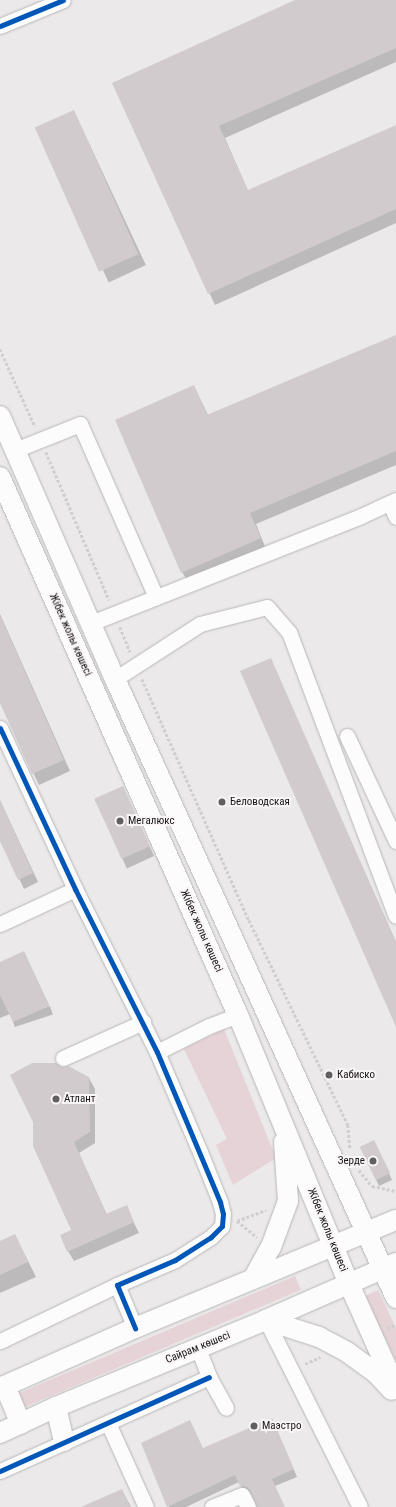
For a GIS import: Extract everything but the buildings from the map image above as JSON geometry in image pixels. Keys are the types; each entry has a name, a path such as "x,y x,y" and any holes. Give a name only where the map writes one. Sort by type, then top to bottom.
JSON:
{"main road":[{"path":"0,416 115,679 366,1232 389,1267 396,1298"},
{"name":"Жібек жолы көшесі","path":"0,477 238,1015 349,1284 396,1388"},
{"path":"253,1279 271,1247 288,1201 284,1126"},
{"path":"21,1424 2,1387 135,1328 396,1220"},
{"name":"Сайрам көшесі","path":"0,1433 56,1406 266,1320 389,1267"},
{"path":"266,1320 319,1338 347,1352 376,1373 396,1393"},
{"path":"56,1406 64,1441"}],"street":[{"path":"0,26 63,0"},
{"path":"15,450 80,424 156,597"},
{"path":"91,623 393,502 396,517"},
{"path":"115,679 200,624 267,607 289,632 396,916"},
{"path":"0,728 75,889 158,1052 220,1202 223,1214 222,1226 211,1237 175,1260 117,1285 0,1341"},
{"path":"347,736 396,841"},
{"path":"0,924 75,889"},
{"path":"158,1052 209,1026 238,1015"},
{"path":"63,1058 142,1022"},
{"path":"117,1285 135,1328"},
{"path":"266,1320 360,1507"},
{"path":"198,1348 209,1377 226,1408"},
{"path":"0,1471 209,1377"},
{"path":"108,1423 146,1507"},
{"path":"212,1507 242,1495 248,1507"}],"path":[{"path":"0,349 41,439 115,613 135,665 249,920 348,1125 351,1156"}],"shaded area":[{"path":"224,1029 276,1158 233,1185 216,1145 227,1139 184,1049"},
{"path":"295,1276 301,1290 25,1407 19,1393"},
{"path":"378,1290 396,1328 396,1361 365,1296"}],"cycle path":[{"path":"0,26 63,0"},
{"path":"0,728 75,889 157,1052 220,1202 223,1214 222,1226 211,1237 175,1260 117,1285 135,1328"},
{"path":"0,1471 209,1377"}],"place":[{"name":"Беловодская","path":"222,802"},
{"name":"Мегалюкс","path":"120,821"},
{"name":"Кабиско","path":"329,1075"},
{"name":"Атлант","path":"56,1099"},
{"name":"Зерде","path":"373,1161"},
{"name":"Маэстро","path":"254,1426"}]}
